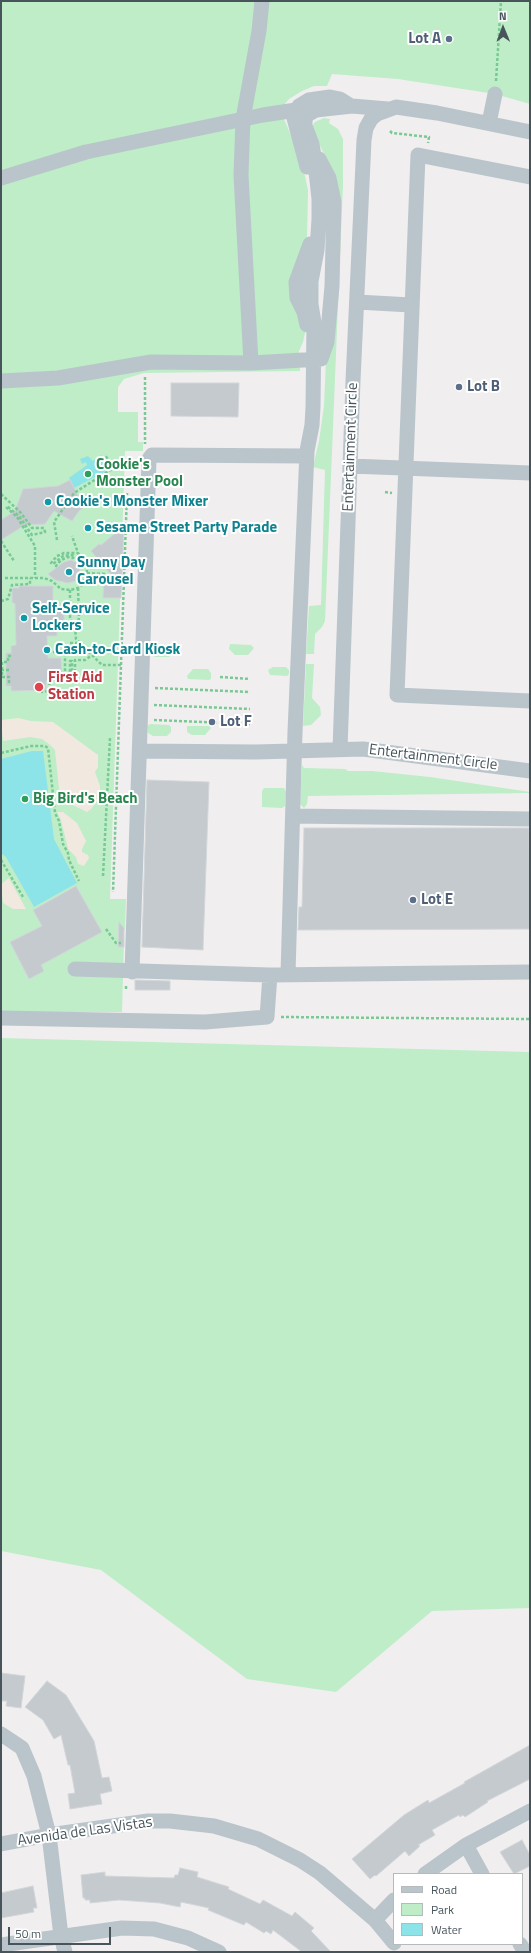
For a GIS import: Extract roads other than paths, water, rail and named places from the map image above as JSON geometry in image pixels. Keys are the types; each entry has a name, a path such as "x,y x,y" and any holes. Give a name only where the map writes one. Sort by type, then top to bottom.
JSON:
{"street":[{"path":"251,363 242,175 243,119 259,31 262,1"},
{"path":"489,123 495,94"},
{"path":"317,360 306,318 296,292 297,277 310,248 312,203 308,169 294,118 296,110 303,103 323,97 336,98 352,106"},
{"path":"288,974 295,750 307,456 314,443 319,418 317,360 322,322 317,286 326,242 325,185 305,126 307,115 316,110 352,106 388,109 404,108 530,132"},
{"name":"Entertainment Circle","path":"388,109 371,119 365,132 350,466 340,749 387,752 530,771"},
{"path":"1,178 86,152 243,119 296,110"},
{"path":"530,177 418,155 397,695 530,701"},
{"path":"357,302 411,305"},
{"path":"1,381 58,378 151,362 251,363 317,360"},
{"path":"132,972 149,459 152,455 307,456"},
{"path":"350,466 530,472"},
{"path":"140,751 256,752 340,749"},
{"path":"293,816 530,819"},
{"path":"75,970 270,975 530,972"},
{"path":"1,1018 205,1022 267,1017 270,975"},
{"path":"1,1734 22,1748 34,1776 49,1835 61,1936 66,1952"},
{"path":"426,1873 466,1845 530,1811"},
{"name":"Avenida de Las Vistas","path":"1,1844 49,1835 148,1821 192,1822 235,1831 265,1842 300,1860 326,1878 375,1920 393,1942"},
{"path":"466,1845 481,1873"},
{"path":"375,1920 393,1901"},
{"path":"1,1945 122,1928 154,1930 188,1938 219,1952"}],"water":[{"name":"Cookie's Monster Pool","path":"101,455 110,469 63,494 58,488 87,465 86,462 82,464 80,459 88,456 93,461"},
{"name":"Big Bird's Beach","path":"32,751 43,751 54,839 77,883 34,907 6,857 1,853 1,759"}],"place":[{"name":"Lot A","path":"449,39"},
{"name":"Lot B","path":"459,387"},
{"name":"Cookie's Monster Pool","path":"88,474"},
{"name":"Cookie's Monster Mixer","path":"48,502"},
{"name":"Sesame Street Party Parade","path":"88,528"},
{"name":"Sunny Day Carousel","path":"69,572"},
{"name":"Self-Service Lockers","path":"24,618"},
{"name":"Cash-to-Card Kiosk","path":"47,650"},
{"name":"First Aid Station","path":"39,687"},
{"name":"Lot F","path":"212,722"},
{"name":"Big Bird's Beach","path":"25,799"},
{"name":"Lot E","path":"413,900"}]}
